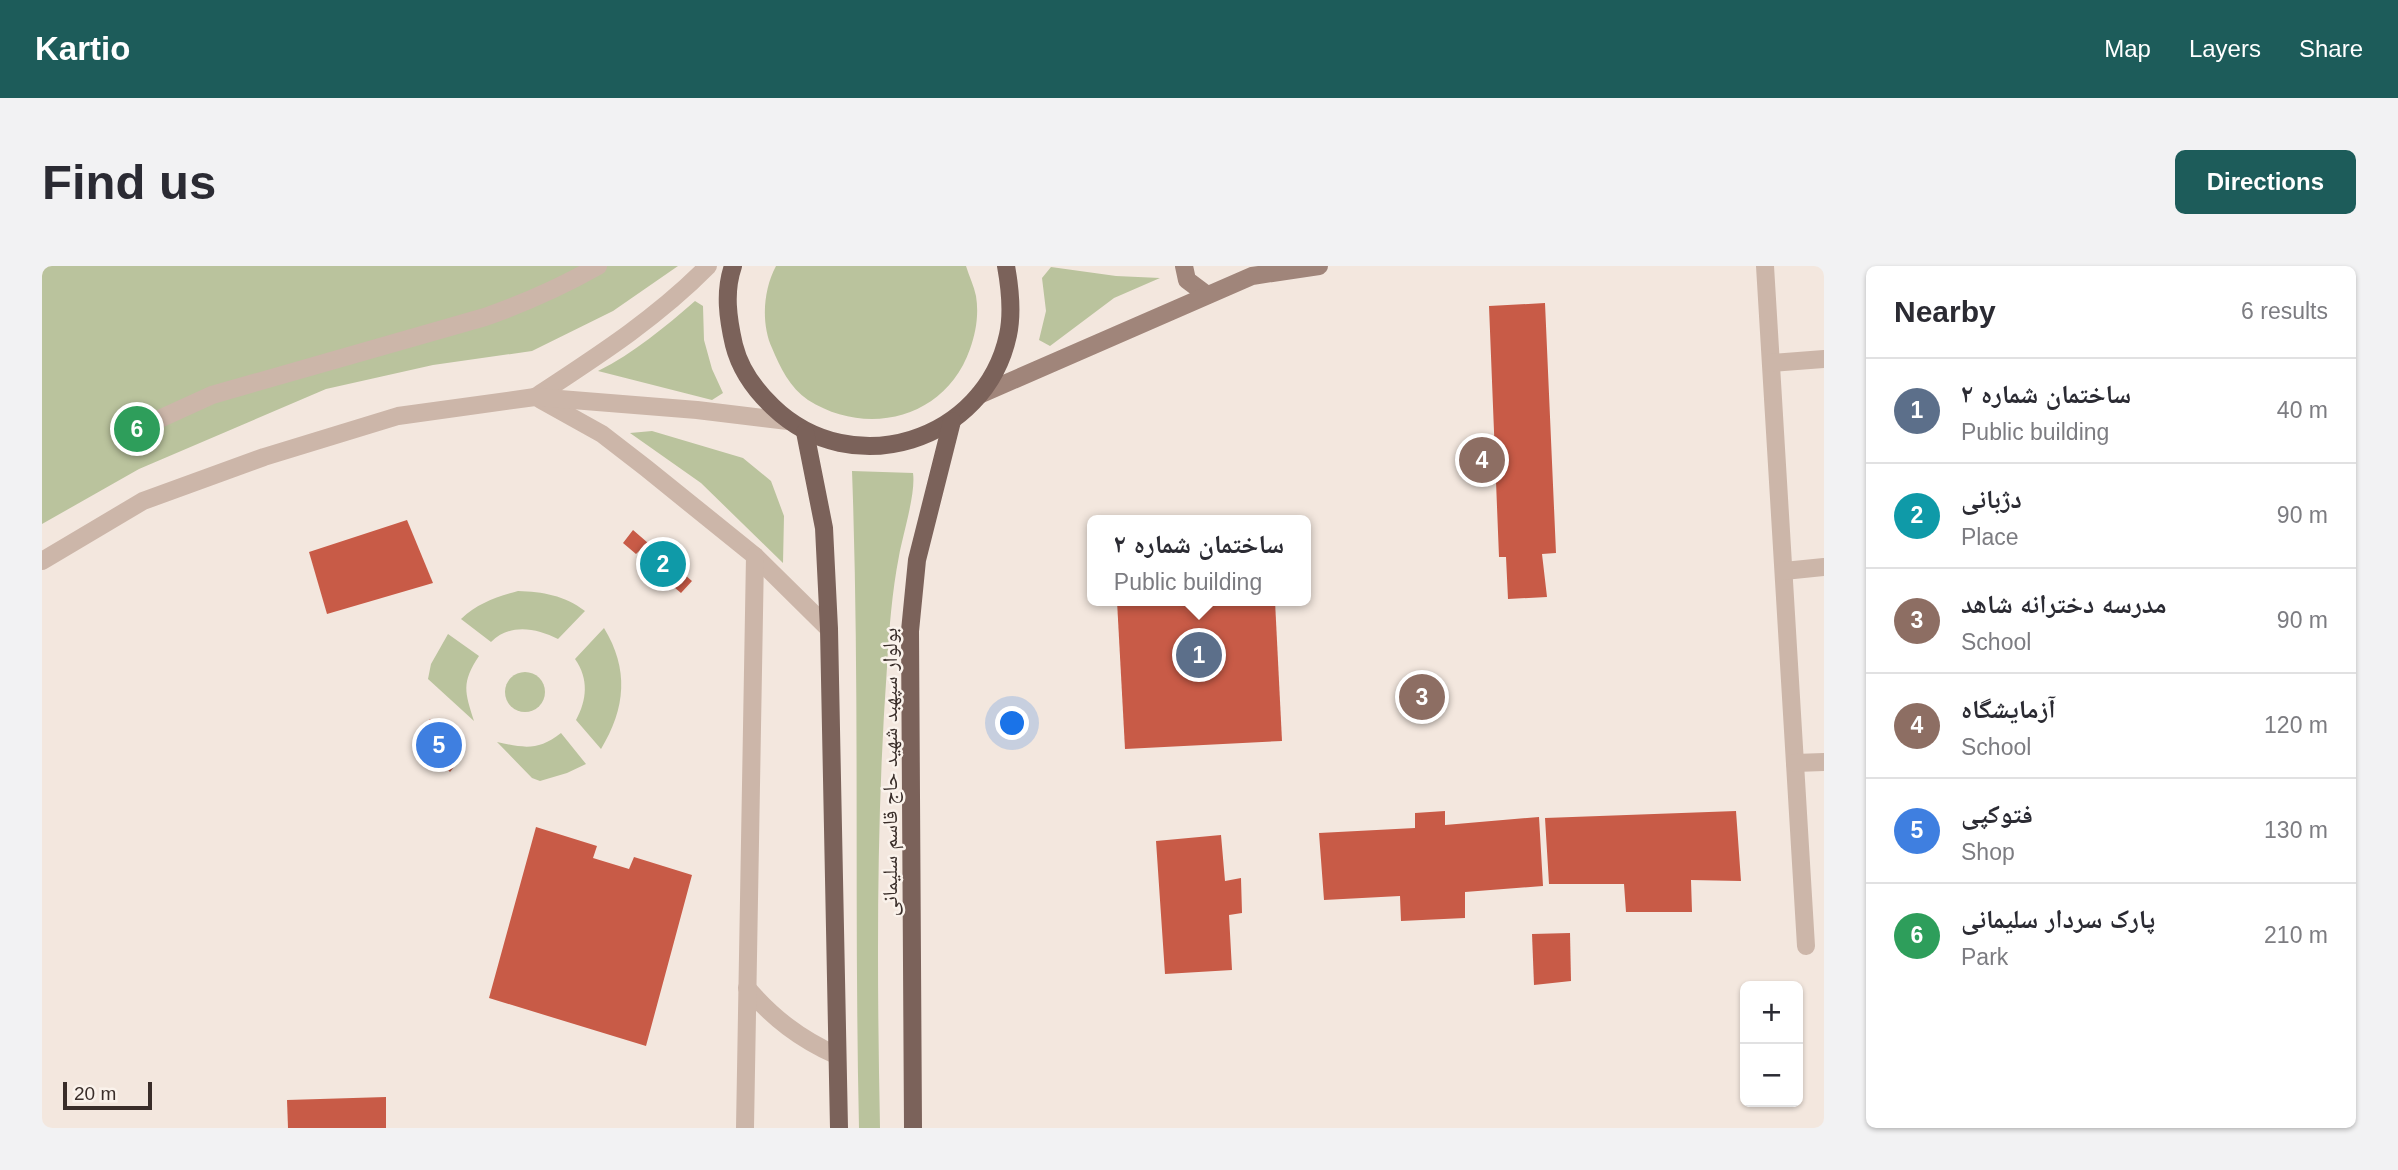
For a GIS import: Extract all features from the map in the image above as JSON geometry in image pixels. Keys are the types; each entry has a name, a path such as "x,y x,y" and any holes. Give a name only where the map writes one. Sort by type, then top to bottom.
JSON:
{"main road":[{"path":"733,266 729,278 727,318 737,358 758,393 788,421 805,432 842,444 880,447 918,439 952,421 979,395 997,367 1008,334 1011,301 1006,266"},
{"path":"1184,266 1187,279 1207,295"},
{"path":"979,395 1252,276 1319,266"},
{"name":"بولوار سپهبد شهید حاج قاسم سلیمانی","path":"913,1128 910,631 917,560 952,421"},
{"path":"805,432 824,528 829,629 839,1128"}],"street":[{"path":"133,431 212,395 472,321 524,303 563,286 598,266"},
{"path":"535,397 652,317 708,266"},
{"path":"1765,266 1806,946"},
{"path":"1771,363 1824,359"},
{"path":"535,397 602,434 755,556 829,629"},
{"path":"42,561 143,501 264,457 398,416 535,397 697,410 788,421"},
{"path":"745,1128 755,556"},
{"path":"1784,571 1824,567"},
{"path":"1795,763 1824,762"},
{"path":"747,988 766,1010 787,1028 836,1055"}],"green space":[{"path":"42,266 678,266 613,311 532,351 433,365 326,389 139,469 42,524"},
{"path":"776,266 966,266 976,296 977,316 972,343 959,373 943,391 924,405 902,415 879,419 855,418 831,412 808,400 786,377 768,339 766,296"},
{"path":"1051,267 1116,276 1160,278 1114,298 1050,346 1039,340 1046,311 1042,278"},
{"path":"695,301 703,306 704,340 712,369 723,393 712,400 598,371 637,348"},
{"path":"652,431 743,458 771,481 784,516 783,563 701,483 630,433"},
{"path":"852,471 913,473 911,502 893,597 883,724 878,898 880,1128 859,1128 856,635"},
{"path":"518,591 553,595 585,611 558,639 523,629 506,632 491,642 461,619 488,601"},
{"path":"604,628 618,658 621,688 616,719 601,749 576,720 585,690 583,674 575,659"},
{"path":"448,634 479,656 469,673 466,688 474,721 428,679 431,664"},
{"path":"525,672 539,678 545,692 539,706 525,712 511,706 505,692 511,678"},
{"path":"561,733 586,764 540,781 532,778 497,742 515,746 538,745"}],"building":[{"path":"1545,303 1556,553 1542,554 1547,597 1508,599 1506,557 1499,557 1489,306"},
{"path":"407,520 433,583 327,614 309,552"},
{"path":"633,530 692,581 681,593 668,582 674,576 671,573 668,576 643,554 646,551 642,548 636,554 623,543"},
{"path":"1117,606 1275,606 1282,741 1125,749"},
{"path":"430,719 464,754 450,772 415,736"},
{"path":"1445,811 1445,825 1539,817 1543,886 1465,892 1465,918 1401,921 1400,896 1324,900 1319,833 1415,828 1415,813"},
{"path":"1736,811 1741,881 1691,880 1692,912 1626,912 1624,884 1549,884 1545,818"},
{"path":"536,827 597,846 593,858 629,869 634,857 692,875 646,1046 489,998"},
{"path":"1221,835 1225,881 1241,878 1242,913 1229,915 1232,970 1165,974 1156,841"},
{"path":"1570,933 1571,981 1534,985 1532,934"},
{"path":"386,1097 386,1128 288,1128 287,1100"}],"place":[{"name":"پارک سردار سلیمانی","path":"137,429"},
{"name":"آزمایشگاه","path":"1482,460"},
{"name":"دژبانی","path":"663,564"},
{"name":"ساختمان شماره ۲","path":"1199,655"},
{"name":"مدرسه دخترانه شاهد","path":"1422,697"},
{"name":"فتوکپی","path":"439,745"}]}
